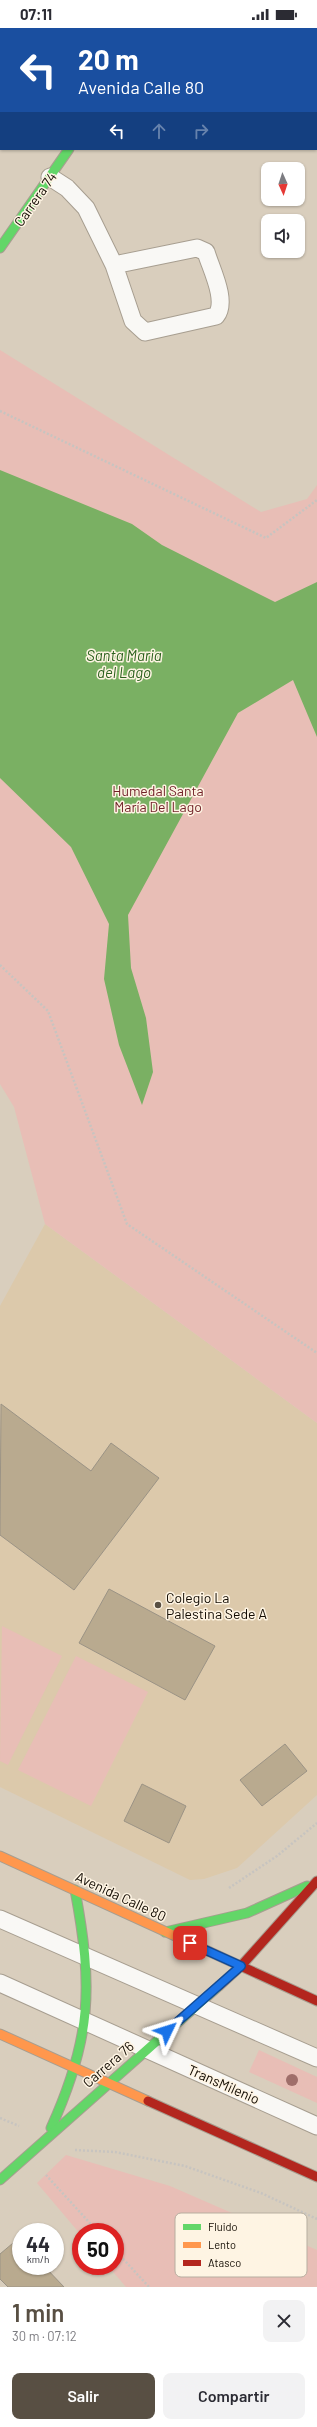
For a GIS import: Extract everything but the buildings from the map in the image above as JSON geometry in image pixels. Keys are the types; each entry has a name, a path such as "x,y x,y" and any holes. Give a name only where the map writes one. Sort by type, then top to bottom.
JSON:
{"main road":[{"name":"Carrera 74","path":"0,248 68,150"},
{"name":"Avenida Calle 80","path":"0,1856 317,2001"},
{"name":"Carrera 76","path":"165,1932 247,1913 317,1881"},
{"name":"Carrera 76","path":"0,2180 241,1966 317,1881"},
{"path":"46,2138 66,2097 76,2068 86,2021 87,1958 75,1890"},
{"path":"0,2034 109,2082 317,2178"}],"lane":[{"path":"50,177 67,188 86,208 114,265 133,321 145,332 216,316 220,311 220,298 206,252 197,248 114,265"},
{"path":"0,1919 317,2058"},
{"name":"TransMilenio","path":"0,1983 317,2126"}],"path":[{"path":"0,411 266,538 317,500"},
{"path":"0,965 48,1011 127,1224 317,1353"},
{"path":"226,1890 277,1856 317,1823"},
{"path":"77,2151 111,2152 185,2166 261,2193 306,2213"},
{"path":"41,2170 90,2223"},
{"path":"307,2214 317,2218"},
{"path":"124,2260 149,2287"}],"shaded area":[{"name":"Colegio La Palestina Sede A","path":"45,1224 317,1423 317,1795 237,1868 204,1879 190,1880 0,1787 0,1306"}],"green space":[{"name":"Humedal Santa María Del Lago","path":"0,350 261,512 307,499 317,485 317,1423 45,1224 14,1107 0,1084"},
{"path":"2,1626 62,1656 8,1765 0,1761"},
{"path":"76,1656 148,1692 91,1806 18,1770"},
{"path":"259,2050 317,2077 317,2103 249,2072"},
{"path":"66,2155 170,2186 232,2213 175,2213 175,2277 307,2277 307,2246 317,2250 317,2287 126,2287 116,2275 124,2275 124,2223 72,2223 72,2224 37,2183"}],"water":[{"name":"Santa Maria del Lago","path":"0,470 132,524 162,545 275,602 317,582 317,737 293,680 238,713 128,915 131,968 146,1018 153,1072 142,1105 119,1045 104,979 109,924 71,847 0,778"}],"traffic: fast":[{"path":"0,248 68,150"},
{"path":"165,1932 247,1913 307,1886"},
{"path":"51,2128 65,2096 75,2066 85,2011 85,1955 75,1890"},
{"path":"0,2180 219,1986"}],"traffic: slow":[{"path":"0,1856 197,1946"},
{"path":"0,2034 148,2101"}],"traffic: jam":[{"path":"219,1986 241,1966 317,1881"},
{"path":"197,1946 317,2001"},
{"path":"148,2101 317,2177"}],"place":[{"name":"Colegio La Palestina Sede A","path":"158,1605"}],"route":[{"path":"167,2031 241,1966 190,1943"}]}
